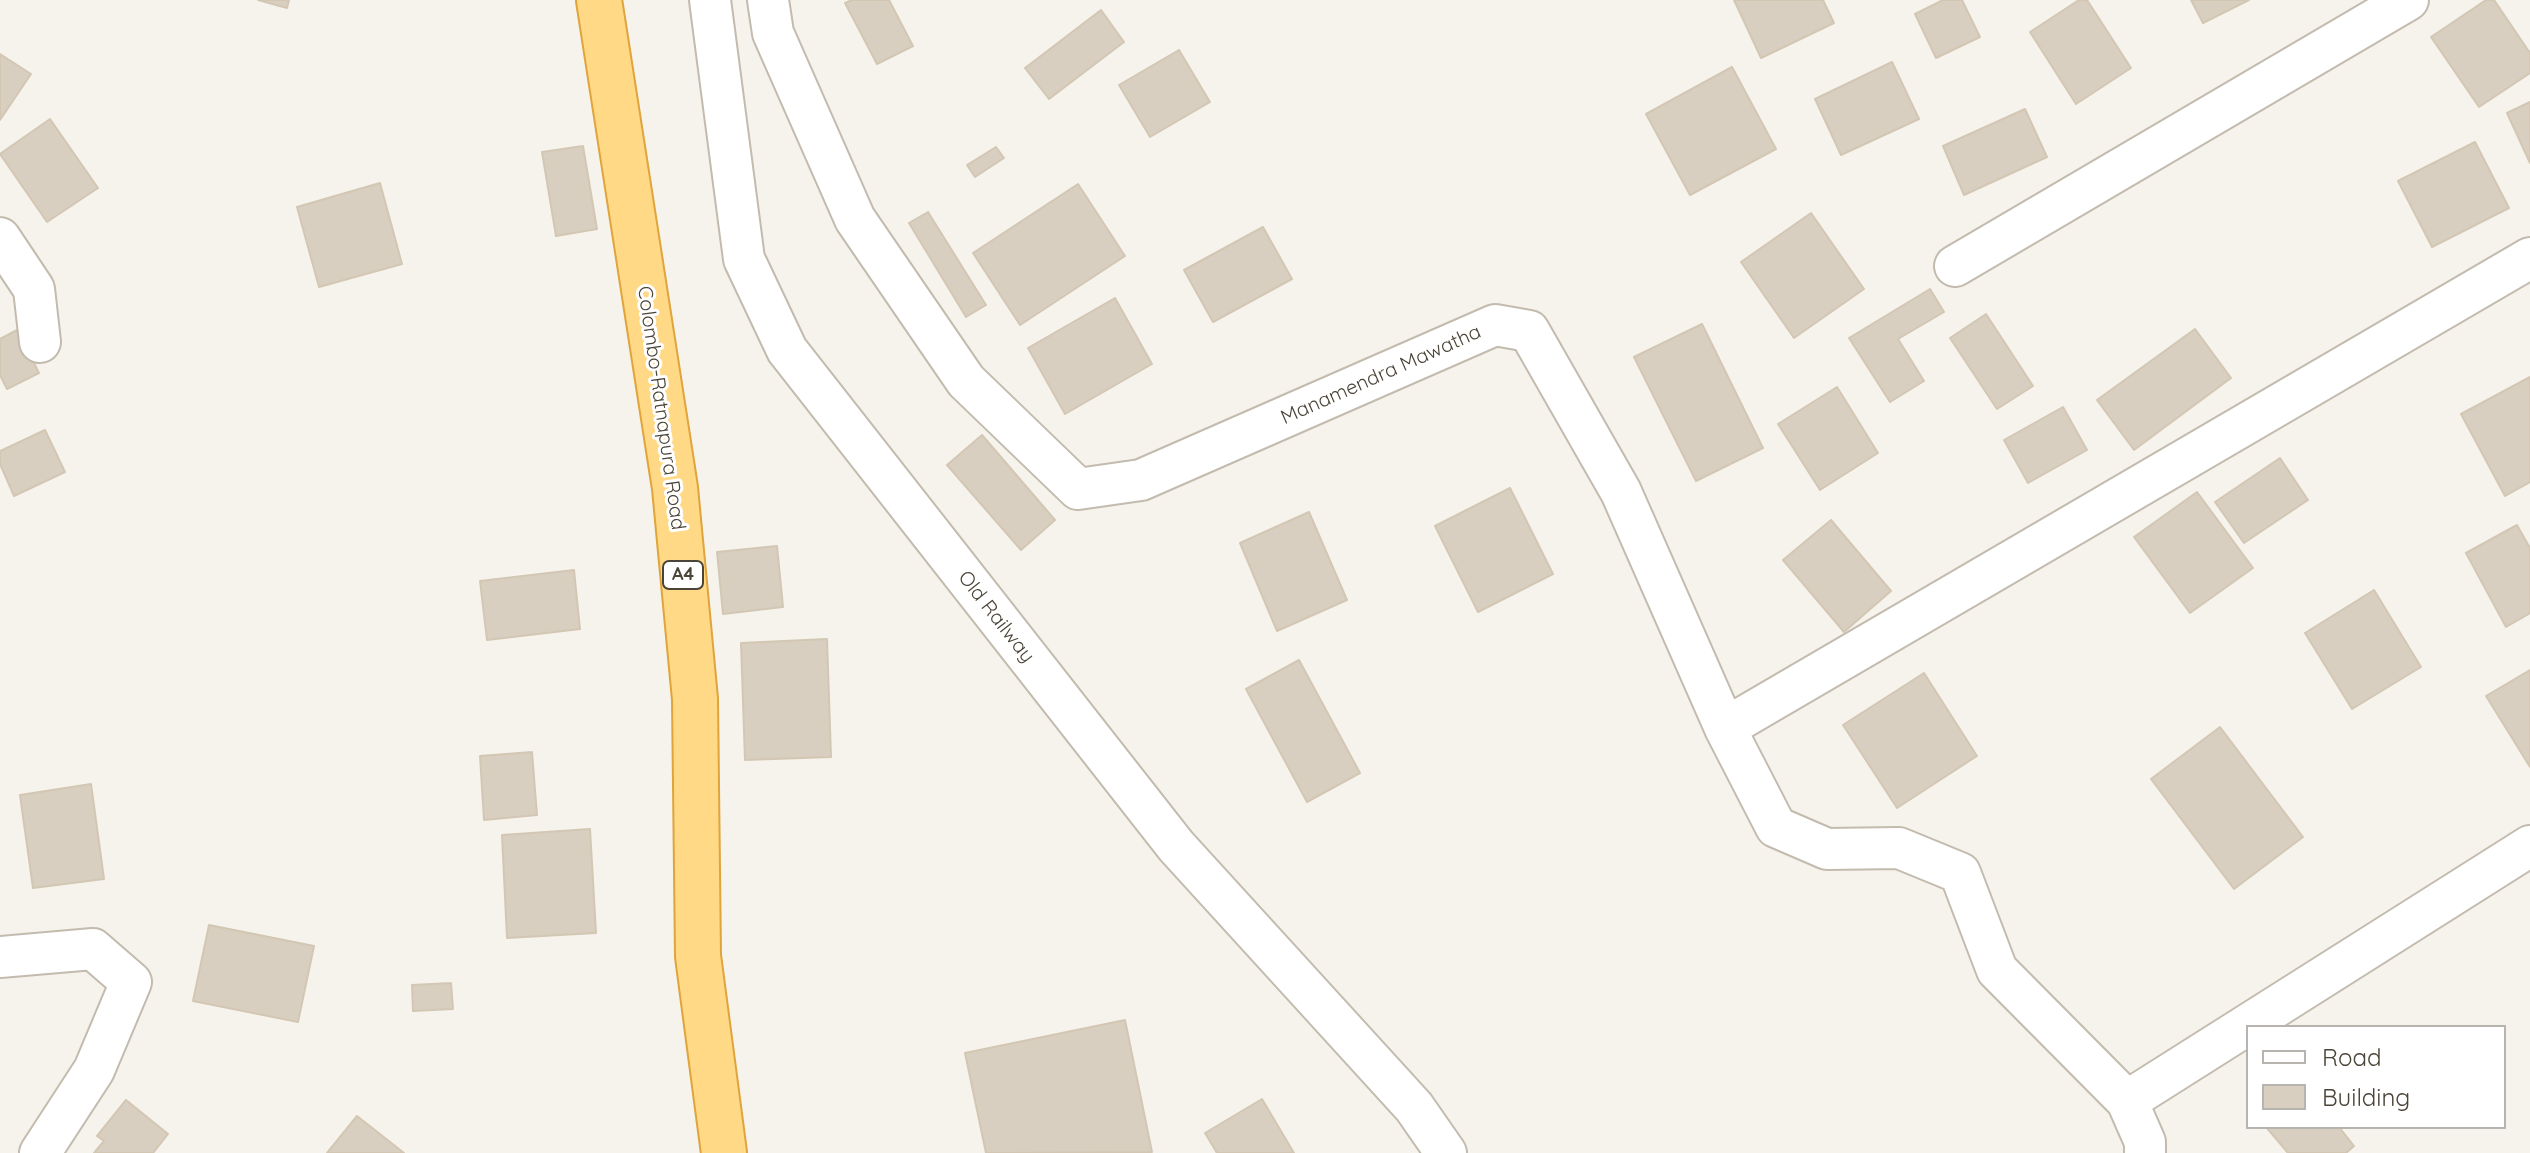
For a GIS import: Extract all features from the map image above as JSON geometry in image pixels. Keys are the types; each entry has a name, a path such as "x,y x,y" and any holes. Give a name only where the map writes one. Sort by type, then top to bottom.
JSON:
{"highway":[{"name":"Colombo-Ratnapura Road","path":"599,0 675,488 695,699 698,956 724,1153"}],"street":[{"name":"Old Railway","path":"710,0 744,259 787,350 1176,846 1414,1107 1446,1153"},
{"name":"Manamendra Mawatha","path":"768,0 773,33 855,219 966,381 1078,489 1141,480 1495,325 1529,331 1621,492 1725,728 1776,827 1827,849 1899,848 1960,873 1997,970 2127,1101 2145,1142 2145,1153"},
{"path":"1955,266 2408,0"},
{"path":"0,238 34,289 40,342"},
{"path":"1725,728 2530,258"},
{"path":"2247,1025 2530,846"},
{"path":"0,957 93,949 131,982 94,1070 40,1153"},
{"path":"2127,1101 2246,1026"}],"building":[{"path":"258,0 289,0 287,8"},
{"path":"852,0 889,0 913,46 877,64 845,3"},
{"path":"1734,0 1823,0 1834,23 1761,58"},
{"path":"1943,0 1962,0 1980,37 1936,58 1915,14"},
{"path":"2079,0 2087,0 2131,68 2076,104 2030,32"},
{"path":"2191,0 2249,0 2203,23"},
{"path":"2486,0 2494,0 2530,53 2530,73 2479,107 2431,37"},
{"path":"1101,10 1124,42 1049,99 1025,68"},
{"path":"1179,50 1210,102 1150,137 1119,85"},
{"path":"0,54 31,74 0,120"},
{"path":"1892,62 1919,119 1841,155 1815,99"},
{"path":"1732,67 1776,149 1690,195 1646,114"},
{"path":"2530,102 2530,163 2507,113"},
{"path":"2025,109 2047,157 1964,195 1943,146"},
{"path":"50,119 98,188 47,222 0,154"},
{"path":"2475,142 2509,208 2432,247 2398,181"},
{"path":"583,146 597,229 556,236 542,152"},
{"path":"996,147 1004,158 975,177 967,165"},
{"path":"380,183 402,264 319,287 297,207"},
{"path":"1078,184 1125,256 1020,325 973,253"},
{"path":"928,212 986,305 966,317 909,223"},
{"path":"1811,213 1864,289 1794,338 1741,262"},
{"path":"1263,227 1292,279 1213,322 1184,270"},
{"path":"1930,289 1944,312 1898,339 1924,381 1890,402 1849,338"},
{"path":"1115,298 1152,364 1065,414 1028,348"},
{"path":"1986,314 2033,386 1997,409 1950,338"},
{"path":"1702,324 1763,448 1696,481 1634,357"},
{"path":"2195,329 2231,378 2134,450 2097,400"},
{"path":"17,330 39,373 7,389 0,375 0,339"},
{"path":"2530,377 2530,482 2505,496 2461,414"},
{"path":"1837,387 1878,453 1820,490 1778,424"},
{"path":"2063,407 2087,450 2028,483 2004,440"},
{"path":"45,430 65,472 14,496 0,464 0,451"},
{"path":"982,435 1055,520 1021,550 947,465"},
{"path":"2280,458 2308,500 2244,543 2215,502"},
{"path":"1510,488 1553,574 1478,612 1435,526"},
{"path":"2197,492 2253,568 2190,613 2134,537"},
{"path":"1309,512 1347,600 1277,631 1240,543"},
{"path":"1831,520 1891,591 1844,632 1783,560"},
{"path":"2517,525 2530,548 2530,613 2506,627 2466,553"},
{"path":"777,546 783,607 723,614 717,552"},
{"path":"574,570 580,629 487,640 480,581"},
{"path":"2374,590 2421,667 2352,709 2305,633"},
{"path":"827,639 831,757 745,760 741,643"},
{"path":"1299,660 1360,773 1307,802 1246,689"},
{"path":"2530,670 2530,767 2486,696"},
{"path":"1924,673 1977,756 1897,808 1843,725"},
{"path":"2220,727 2303,837 2234,889 2151,779"},
{"path":"532,752 537,815 484,820 480,756"},
{"path":"91,784 104,879 33,888 20,795"},
{"path":"590,829 596,933 507,938 502,835"},
{"path":"209,925 314,946 298,1022 193,1001"},
{"path":"451,983 453,1009 413,1011 412,985"},
{"path":"1125,1020 1152,1152 986,1153 965,1053"},
{"path":"1262,1099 1294,1153 1217,1153 1205,1133"},
{"path":"126,1100 168,1134 153,1153 94,1153 104,1141 97,1136"},
{"path":"357,1116 404,1153 327,1153"},
{"path":"2268,1129 2341,1129 2354,1146 2346,1153 2288,1153"}]}
